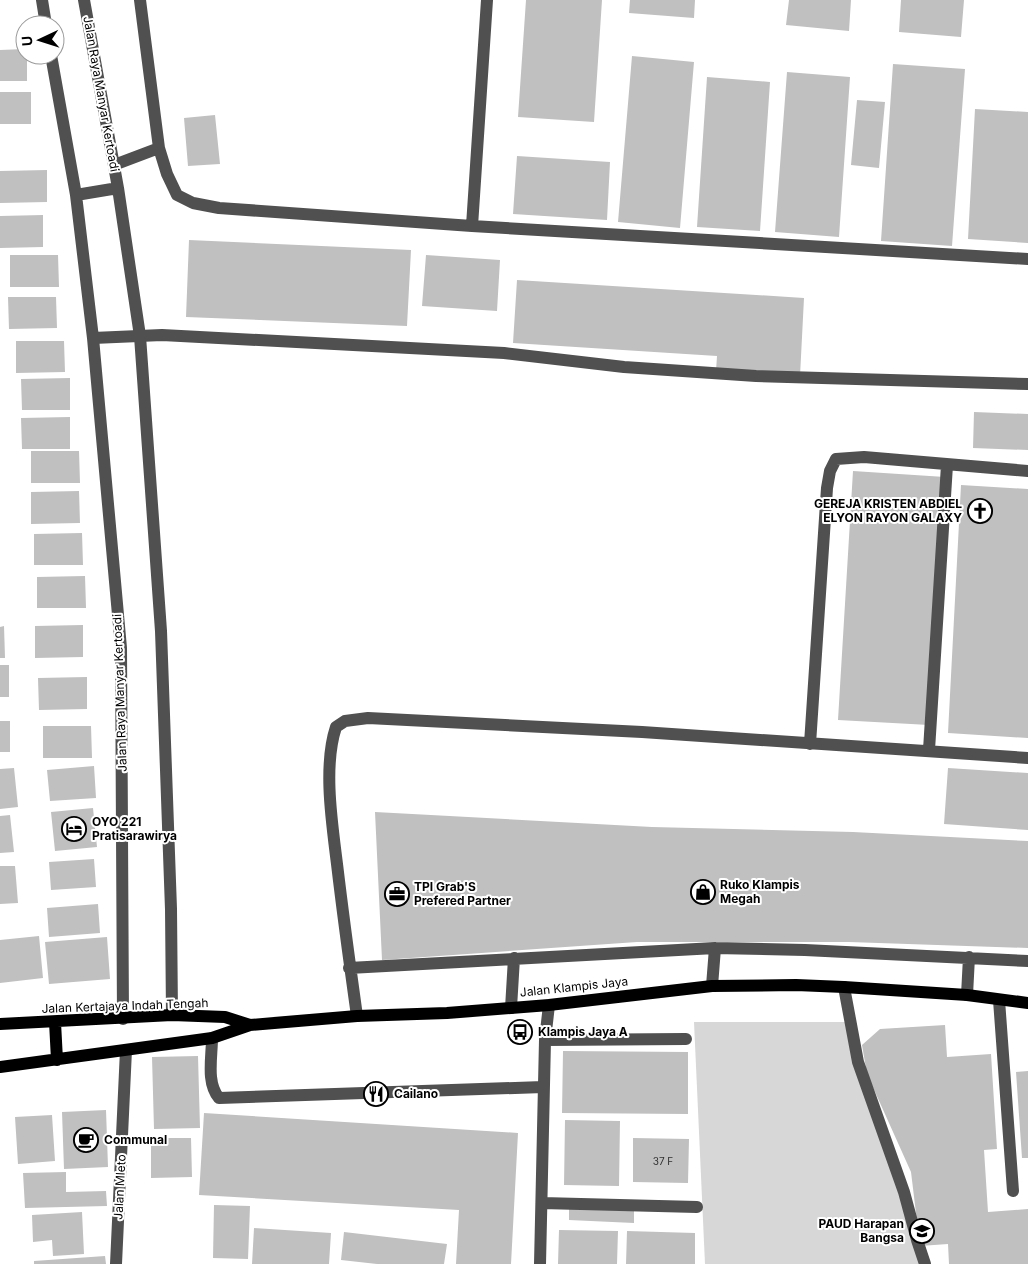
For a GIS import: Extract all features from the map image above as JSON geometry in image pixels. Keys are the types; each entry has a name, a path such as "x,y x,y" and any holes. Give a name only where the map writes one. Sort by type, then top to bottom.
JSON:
{"main road":[{"name":"Jalan Klampis Jaya","path":"132,1049 212,1038 250,1025 357,1016 447,1013 549,1005 712,986 796,985 844,987 966,995 1028,1003"},
{"name":"Jalan Kertajaya Indah Tengah","path":"0,1024 172,1016 225,1017 250,1025"},
{"path":"55,1022 56,1060"},
{"path":"0,1067 132,1049"}],"street":[{"path":"42,0 44,15"},
{"name":"Jalan Raya Manyar Kertoadi","path":"84,0 118,188 134,336 161,631 172,909 172,1016"},
{"path":"140,0 159,148 167,174 177,195 193,203 219,208 472,226 1028,260"},
{"path":"472,226 487,0"},
{"name":"Jalan Raya Manyar Kertoadi","path":"53,65 81,194 98,338 121,648 130,1018"},
{"path":"114,165 159,148"},
{"name":"Jalan Raya Manyar Kertoadi","path":"81,194 118,188"},
{"path":"98,338 162,335 504,353 624,367 756,376 1028,384"},
{"path":"810,744 830,471 836,459 864,457 1028,471"},
{"path":"928,750 947,465"},
{"path":"357,1016 349,968 332,820 330,764 332,739 336,727 345,721 368,718 642,732 1028,758"},
{"path":"349,968 715,948 805,950 1028,961"},
{"path":"712,986 715,948"},
{"path":"966,995 969,957"},
{"path":"511,1008 514,958"},
{"path":"844,987 858,1062 904,1192 925,1264"},
{"path":"999,1000 1013,1191"},
{"path":"540,1264 543,1086 549,1005"},
{"path":"212,1038 211,1080 214,1092 219,1098 543,1086"},
{"path":"545,1040 686,1039"},
{"name":"Jalan Mleto","path":"116,1264 132,1049"},
{"path":"542,1203 697,1207"}],"shaded area":[{"path":"694,1022 845,1022 917,1230 919,1264 705,1264"}],"building":[{"path":"526,0 602,0 594,122 518,117"},
{"path":"630,0 695,0 694,18 629,13"},
{"path":"789,0 851,0 849,31 786,25"},
{"path":"901,0 964,0 961,37 899,32"},
{"path":"15,49 15,65 27,65 27,81 0,81 0,50"},
{"path":"632,56 694,62 680,228 618,222"},
{"path":"893,64 965,69 952,246 881,241"},
{"path":"787,72 850,77 839,237 775,232"},
{"path":"707,77 770,82 760,231 697,227"},
{"path":"0,92 31,92 31,124 0,124"},
{"path":"857,100 885,102 879,168 851,165"},
{"path":"975,109 1028,112 1028,243 968,239"},
{"path":"215,115 220,164 188,166 184,118"},
{"path":"517,156 610,162 607,220 513,214"},
{"path":"47,170 47,202 0,203 0,171"},
{"path":"43,215 43,247 0,248 0,216"},
{"path":"189,240 411,250 407,326 186,317"},
{"path":"10,255 58,255 59,287 10,287"},
{"path":"426,255 500,260 497,311 422,306"},
{"path":"517,280 804,298 800,376 716,371 717,356 513,343"},
{"path":"8,297 56,297 57,328 9,329"},
{"path":"16,341 64,341 65,372 16,373"},
{"path":"70,378 70,410 22,410 21,379"},
{"path":"974,412 1028,414 1028,450 973,448"},
{"path":"70,417 70,449 22,449 21,418"},
{"path":"31,451 79,451 80,483 31,483"},
{"path":"853,471 945,477 929,725 838,720"},
{"path":"961,485 1028,489 1028,738 948,733"},
{"path":"79,491 80,523 31,524 31,492"},
{"path":"82,533 83,565 34,565 34,534"},
{"path":"85,576 86,608 37,608 37,577"},
{"path":"83,625 83,657 35,658 35,626"},
{"path":"4,626 5,658 0,658 0,627"},
{"path":"0,665 9,665 9,697 0,697"},
{"path":"87,677 87,709 39,710 38,678"},
{"path":"0,721 10,721 10,752 0,752"},
{"path":"43,726 91,726 92,758 43,758"},
{"path":"94,766 96,798 50,801 47,770"},
{"path":"14,768 18,807 0,809 0,769"},
{"path":"948,768 1028,773 1028,830 944,824"},
{"name":"OYO 221 Pratisarawirya","path":"93,808 97,847 55,851 51,812"},
{"name":"Ruko Klampis Megah","path":"375,812 652,827 853,832 1028,841 1028,948 849,942 637,942 382,960"},
{"path":"10,815 14,852 0,853 0,816"},
{"path":"94,859 96,887 51,890 49,862"},
{"path":"0,866 15,866 18,903 0,904"},
{"path":"98,904 100,933 49,937 47,908"},
{"path":"39,936 43,978 0,983 0,940"},
{"path":"107,937 110,979 49,984 45,942"},
{"path":"945,1025 947,1057 991,1054 997,1149 984,1150 988,1212 1028,1209 1028,1264 949,1264 948,1244 920,1246 911,1172 867,1074 862,1045 880,1029"},
{"path":"563,1051 688,1052 688,1114 562,1113"},
{"path":"198,1056 200,1128 154,1129 152,1057"},
{"path":"1028,1071 1028,1158 1022,1158 1016,1072"},
{"path":"106,1110 108,1167 64,1169 62,1112"},
{"path":"204,1113 518,1133 511,1264 456,1264 459,1210 199,1195"},
{"path":"52,1115 55,1161 18,1164 15,1117"},
{"path":"565,1120 620,1121 619,1186 564,1185"},
{"path":"151,1138 191,1138 192,1177 151,1178"},
{"path":"633,1138 689,1139 688,1183 633,1182"},
{"path":"66,1172 66,1192 106,1191 107,1206 25,1208 23,1173"},
{"path":"214,1205 250,1206 248,1259 213,1258"},
{"path":"569,1208 634,1211 634,1223 569,1220"},
{"path":"82,1212 84,1254 53,1256 52,1240 33,1242 32,1215"},
{"path":"254,1228 331,1233 329,1264 252,1264"},
{"path":"559,1230 618,1231 617,1264 558,1264"},
{"path":"627,1231 695,1233 695,1264 626,1264"},
{"path":"344,1232 447,1244 444,1264 377,1264 341,1260"},
{"path":"105,1256 106,1264 34,1264 34,1261"}],"place":[{"name":"GEREJA KRISTEN ABDIEL ELYON RAYON GALAXY","path":"980,511"},
{"name":"OYO 221 Pratisarawirya","path":"74,829"},
{"name":"Ruko Klampis Megah","path":"703,892"},
{"name":"TPI Grab'S Prefered Partner","path":"397,894"},
{"name":"Klampis Jaya A","path":"520,1032"},
{"name":"Cailano","path":"376,1094"},
{"name":"Communal","path":"86,1140"},
{"name":"PAUD Harapan Bangsa","path":"922,1231"}]}
